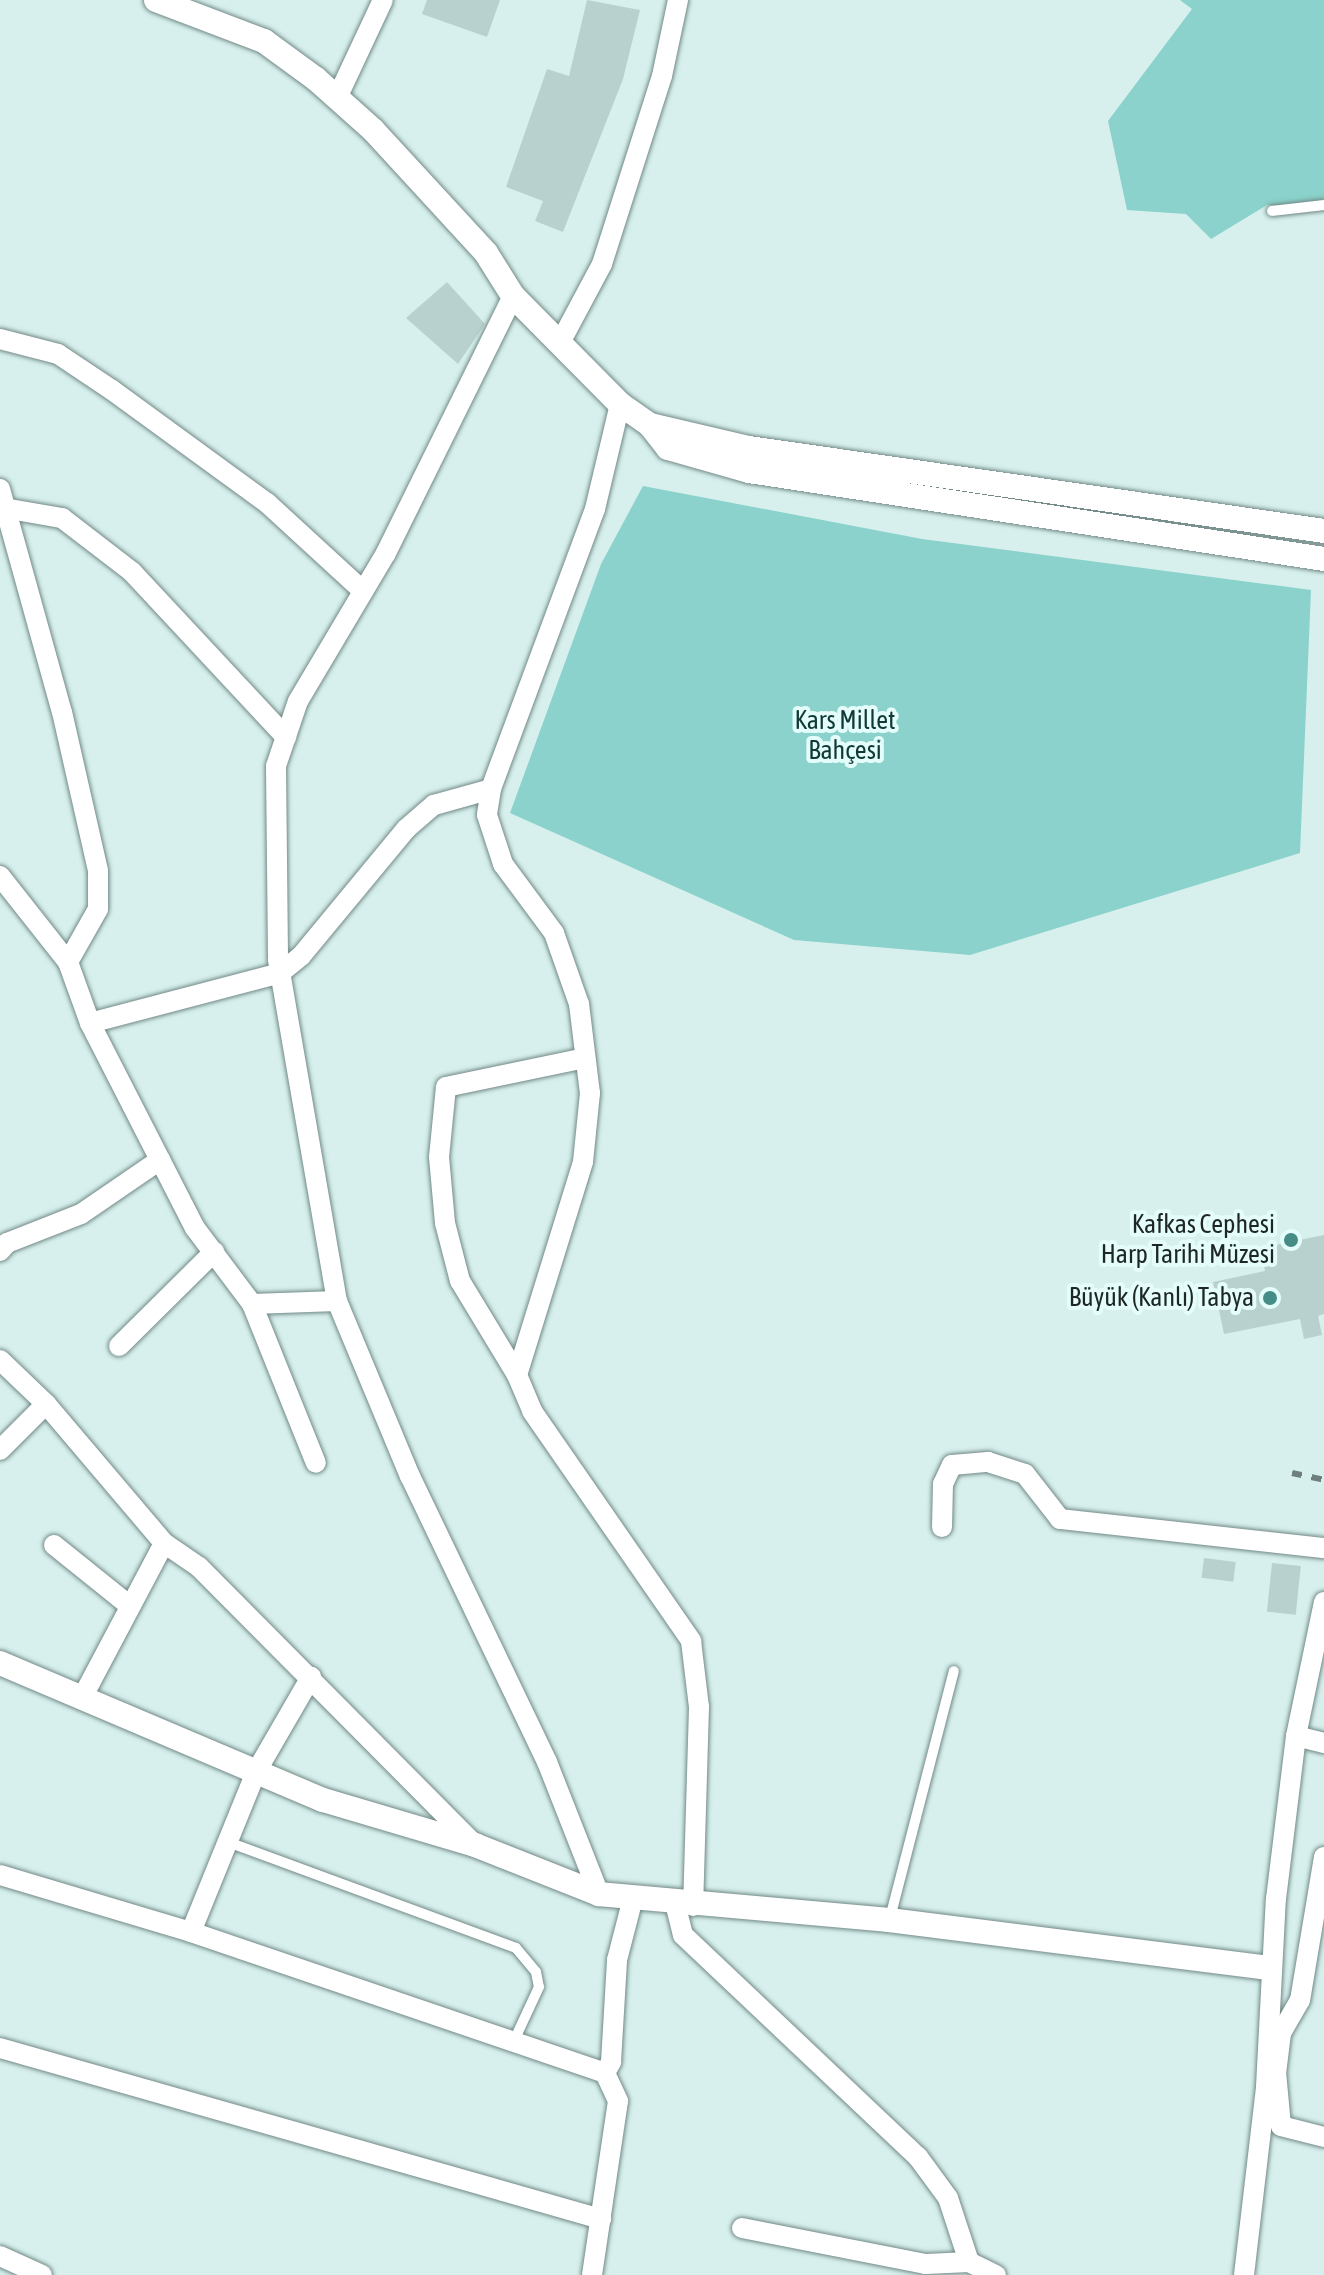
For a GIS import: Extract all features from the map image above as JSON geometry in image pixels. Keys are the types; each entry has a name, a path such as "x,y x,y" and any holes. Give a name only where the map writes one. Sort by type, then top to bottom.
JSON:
{"street":[{"path":"156,0 264,41 337,98 373,130 486,253 513,296 562,339 620,404 650,425 668,448 738,469 1324,559"},
{"path":"337,98 383,0"},
{"path":"562,339 602,264 662,76 678,0"},
{"path":"513,296 363,591 298,701 276,766 273,829 280,973 337,1301 410,1476 547,1762 599,1894"},
{"path":"0,339 58,354 112,390 267,503 363,591"},
{"path":"517,1375 583,1162 590,1093 579,1004 554,933 503,864 491,835 487,815 491,789 595,509 620,404"},
{"path":"650,425 749,448 1324,531"},
{"path":"2,499 62,518 132,572 286,737"},
{"path":"2,499 62,712 98,871 98,909 68,962"},
{"path":"90,1023 280,973 301,956 406,829 434,805 491,789"},
{"path":"0,876 68,962 90,1023 195,1228 252,1304 316,1463"},
{"path":"585,1058 446,1087 439,1157 445,1223 460,1281 517,1375 532,1411 691,1641 699,1707 683,1935 918,2157 948,2198 969,2262"},
{"path":"0,1251 7,1243 81,1214 160,1160"},
{"path":"119,1346 214,1252"},
{"path":"252,1304 337,1301"},
{"path":"0,1360 46,1404 164,1543 199,1567 475,1845"},
{"path":"0,1450 46,1404"},
{"path":"942,1527 943,1484 952,1465 988,1462 1025,1474 1060,1519 1324,1548"},
{"path":"82,1698 164,1543"},
{"path":"54,1545 130,1606"},
{"path":"1244,2275 1266,2087 1269,1968 1296,1736 1324,1602"},
{"path":"0,1663 323,1800 475,1845 599,1894 889,1920 1269,1968"},
{"path":"191,1932 256,1772 311,1677"},
{"path":"1296,1736 1324,1743"},
{"path":"1324,1857 1300,2000 1281,2033 1276,2072 1281,2126 1324,2137"},
{"path":"0,1875 191,1932 512,2045 605,2073 618,2101 592,2275"},
{"path":"605,2073 611,2062 617,1960 633,1898"},
{"path":"0,2048 601,2219"},
{"path":"742,2228 926,2264 969,2262 996,2275"},
{"path":"0,2256 42,2275"}],"lane":[{"path":"1272,211 1324,205"},
{"path":"889,1920 954,1671"},
{"path":"228,1842 516,1948 536,1972 539,1987 512,2045"}],"green space":[{"path":"1180,0 1324,0 1324,199 1304,206 1267,205 1211,239 1186,214 1127,210 1108,121 1192,9"},
{"name":"Kars Millet Bahçesi","path":"643,486 922,539 1311,590 1300,853 970,955 794,940 510,813 601,564"}],"building":[{"path":"427,0 500,0 487,37 422,14"},
{"path":"587,0 640,10 623,79 563,232 535,221 543,201 506,187 547,69 569,76"},
{"path":"447,282 485,324 458,364 406,318"},
{"name":"Büyük (Kanlı) Tabya","path":"1324,1235 1324,1314 1318,1316 1322,1335 1304,1339 1300,1319 1224,1334 1213,1282 1265,1271 1260,1248"},
{"path":"1204,1558 1236,1562 1233,1582 1202,1578"},
{"path":"1272,1563 1301,1566 1296,1615 1267,1612"}],"railway":[{"path":"1292,1473 1324,1480"}],"place":[{"name":"Kafkas Cephesi Harp Tarihi Müzesi","path":"1291,1240"},
{"name":"Büyük (Kanlı) Tabya","path":"1270,1298"}]}
